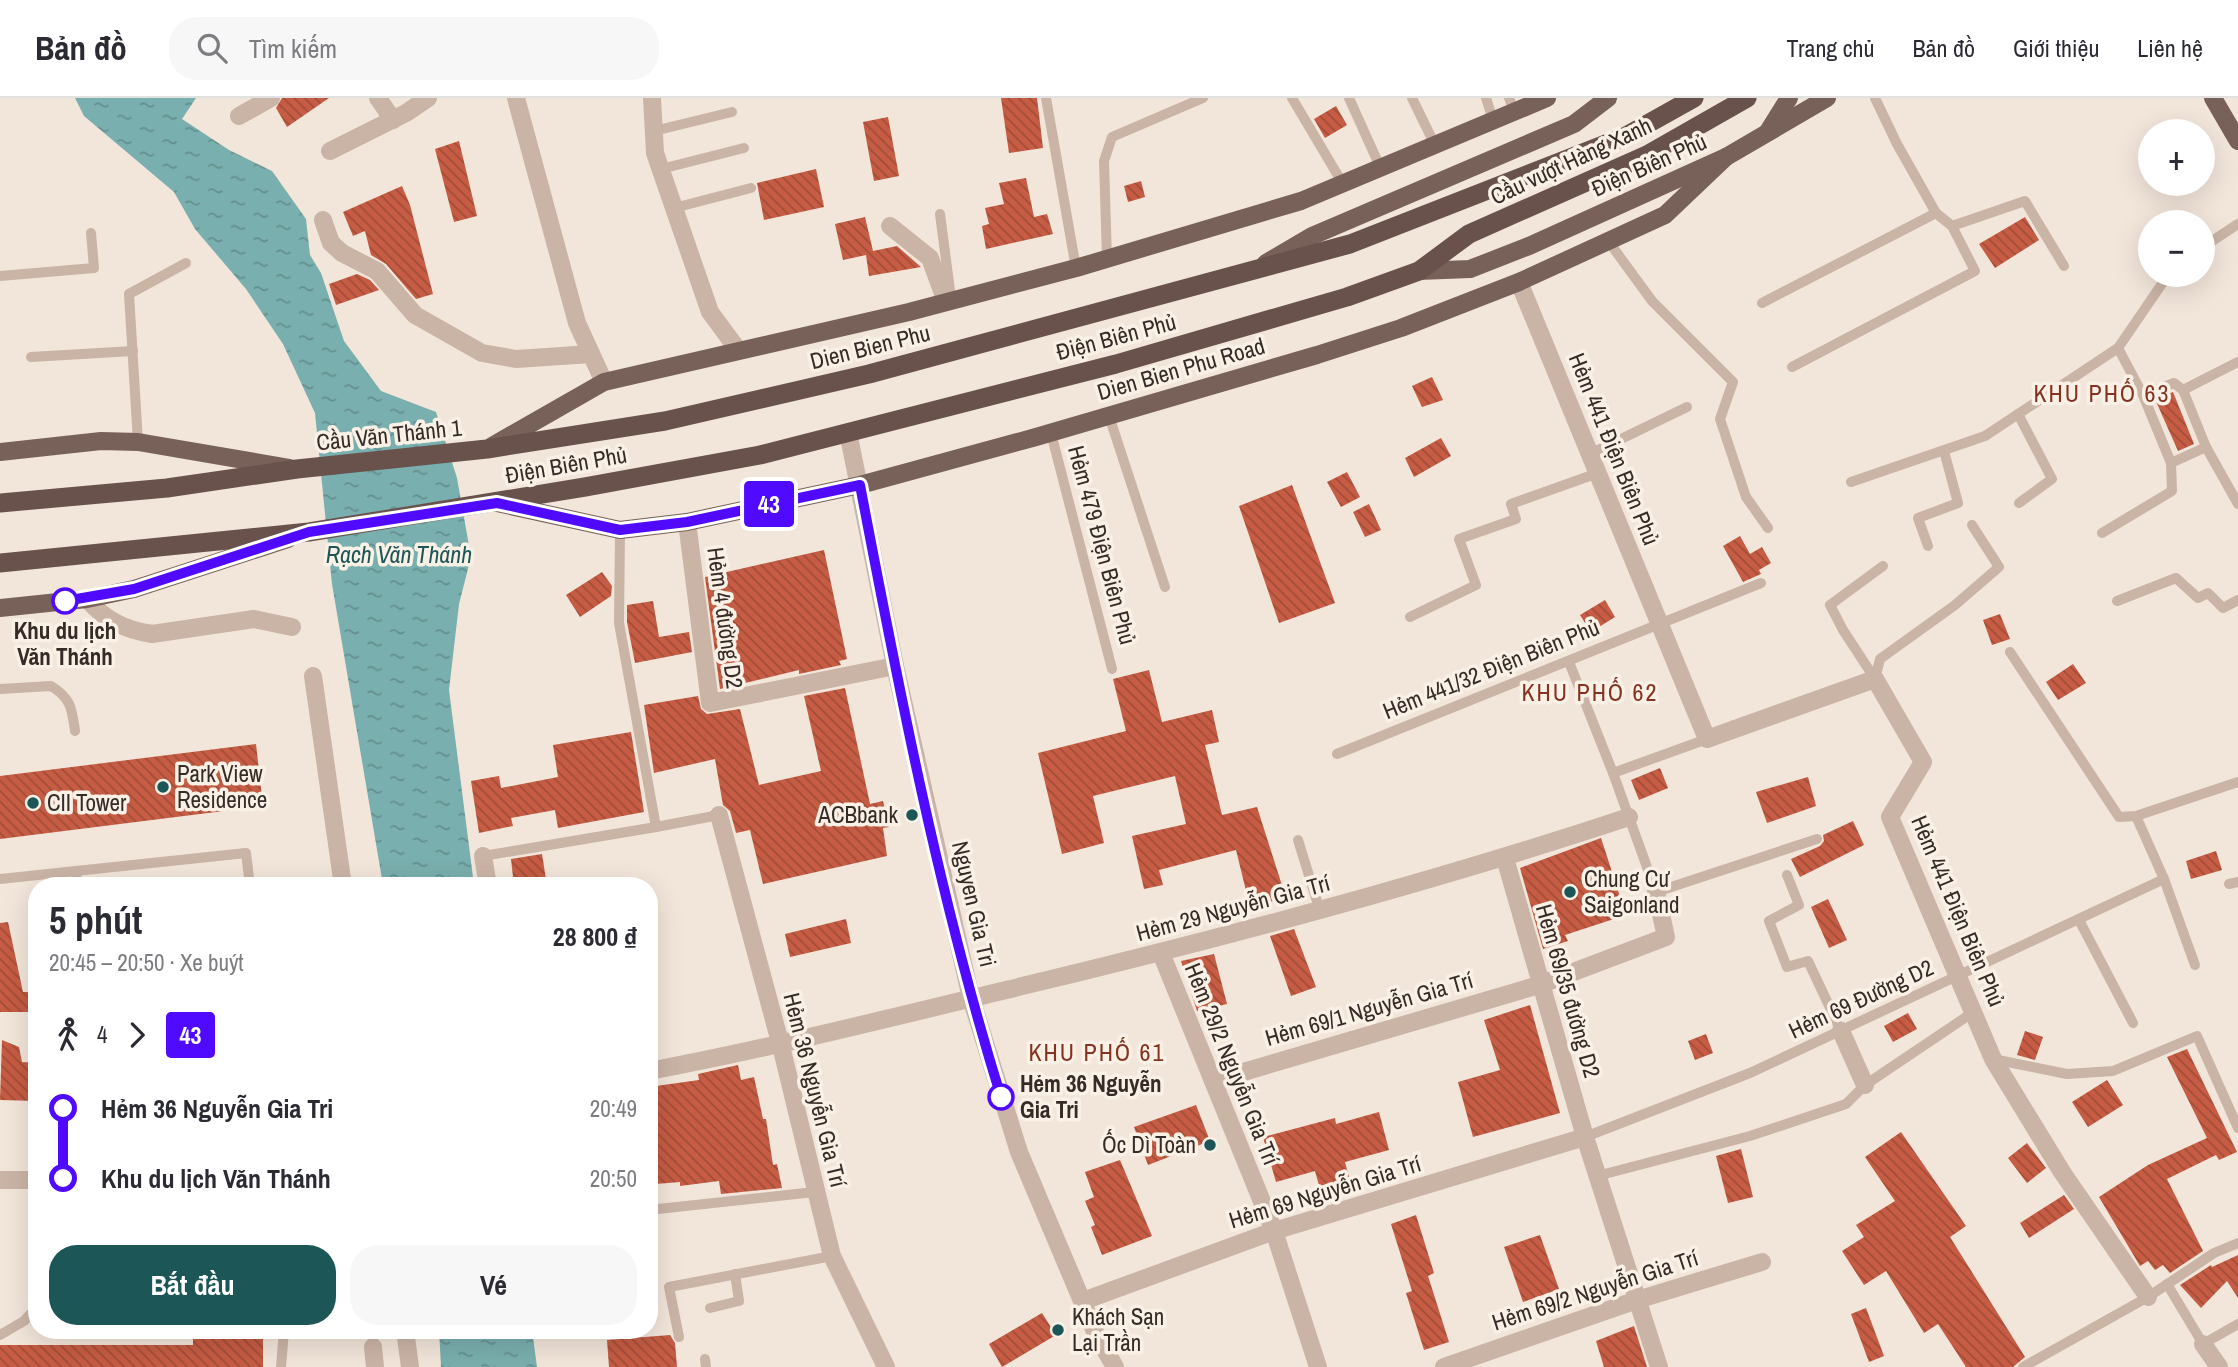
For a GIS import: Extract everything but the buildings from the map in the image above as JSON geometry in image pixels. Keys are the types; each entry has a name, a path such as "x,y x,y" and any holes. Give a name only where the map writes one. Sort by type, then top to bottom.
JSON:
{"highway":[{"name":"Cầu vượt Hàng Xanh","path":"1259,267 1350,244 1454,204 1626,136 1694,98"},
{"name":"Cầu vượt Hàng Xanh","path":"1419,271 1469,234 1647,155 1747,98"},
{"name":"Dien Bien Phu","path":"487,449 665,421 869,374 1259,267"},
{"name":"Điện Biên Phủ","path":"497,503 760,454 848,432 1116,364 1347,297 1419,271"},
{"name":"Cầu Văn Thánh 1","path":"297,469 487,449"},
{"path":"0,503 167,488 297,469"},
{"path":"0,563 309,532 497,503"}],"main road":[{"path":"487,449 604,382 949,302 1076,268 1301,201 1493,120 1512,105 1547,98"},
{"path":"1259,267 1312,236 1574,124 1608,98"},
{"path":"1767,133 1789,98"},
{"name":"Dien Bien Phu Road","path":"497,503 620,530 687,522 860,485 1051,433 1401,328 1519,282 1665,215 1726,157 1827,98"},
{"path":"2213,98 2238,141"},
{"name":"Điện Biên Phủ","path":"1419,271 1470,269 1530,246 1726,157"},
{"path":"0,452 100,441 138,442 297,469"},
{"path":"0,608 87,599 134,589 309,532"}],"street":[{"path":"239,116 271,98"},
{"path":"378,98 393,120"},
{"path":"330,151 393,120 428,98"},
{"path":"516,98 573,311 604,382"},
{"path":"652,98 655,153 710,312 738,350"},
{"path":"323,220 331,243 342,253 377,271 415,315 482,353 516,359 591,354"},
{"path":"890,226 930,258 949,302"},
{"name":"Hẻm 441 Điện Biên Phủ","path":"1519,282 1707,739"},
{"name":"Nguyen Gia Tri","path":"848,432 895,666 971,998 1019,1152 1083,1301 1115,1367"},
{"name":"Hẻm 4 đường D2","path":"687,522 710,703 895,666"},
{"path":"87,599 115,624 152,635 254,619 292,626"},
{"path":"313,676 343,877"},
{"path":"1707,739 1875,679"},
{"name":"Hẻm 441 Điện Biên Phủ","path":"1875,679 1923,762 1890,817 1957,977 1975,1011 1993,1059 2062,1172 2148,1297"},
{"name":"Hẻm 36 Nguyễn Gia Trí","path":"719,815 781,1046 814,1192 832,1256 886,1367"},
{"name":"Hẻm 29 Nguyễn Gia Trí","path":"658,1069 781,1046 1161,953 1505,858 1629,817"},
{"path":"483,856 486,877"},
{"name":"Hẻm 69/35 đường D2","path":"1505,858 1539,985 1585,1138 1660,1367"},
{"name":"Hẻm 69/1 Nguyễn Gia Trí","path":"1213,1081 1539,985 1666,937 1656,892"},
{"name":"Hẻm 29/2 Nguyễn Gia Trí","path":"1161,953 1273,1231"},
{"path":"1841,1031 1865,1085"},
{"name":"Hẻm 69 Nguyễn Gia Trí","path":"1083,1301 1273,1231 1585,1138"},
{"path":"0,1180 28,1180"},
{"path":"1273,1231 1318,1367"},
{"name":"Hẻm 69/2 Nguyễn Gia Trí","path":"1444,1367 1637,1300 1762,1262"},
{"path":"406,1339 410,1367"},
{"path":"2203,1344 2219,1367"},
{"path":"373,1347 375,1367"}],"lane":[{"path":"1046,98 1076,268"},
{"path":"1107,259 1104,161 1112,137 1203,98"},
{"path":"1292,98 1343,184"},
{"path":"1349,98 1381,169"},
{"path":"1412,98 1435,145"},
{"path":"1486,98 1493,120"},
{"path":"1792,367 1975,271 1952,226 1936,213 1897,144 1875,98"},
{"path":"654,131 732,113"},
{"path":"661,169 744,148"},
{"path":"674,208 751,188"},
{"path":"1952,226 2025,201 2064,266"},
{"path":"1762,303 1936,213"},
{"path":"940,214 949,302"},
{"path":"2215,239 2238,223"},
{"path":"0,276 94,268 90,233"},
{"path":"1609,242 1652,301 1733,382 1720,419 1746,497 1768,528"},
{"path":"138,442 129,294 186,263"},
{"path":"1850,482 1985,436 2118,348 2160,287"},
{"path":"2102,533 2172,491 2171,463 2143,395 2118,348"},
{"path":"32,357 133,351"},
{"path":"2183,390 2238,362"},
{"path":"2143,395 2174,383 2183,390 2206,447 2238,504"},
{"path":"1590,454 1687,407"},
{"path":"2018,414 2052,479 2019,503"},
{"path":"1108,416 1165,587"},
{"name":"Hẻm 479 Điện Biên Phủ","path":"1051,433 1112,668"},
{"path":"2171,463 2206,447"},
{"path":"1928,546 1918,518 1958,503 1944,451"},
{"path":"1410,617 1476,585 1459,539 1516,519 1511,504 1598,473"},
{"path":"1875,679 1880,659 1955,605 1999,567 1972,525"},
{"path":"620,530 619,624 656,827"},
{"path":"1875,679 1843,631 1830,605 1882,566"},
{"path":"2116,601 2176,578 2198,598 2208,593 2223,608 2238,600"},
{"name":"Hẻm 441/32 Điện Biên Phủ","path":"1337,754 1761,583"},
{"path":"2010,652 2119,817 2136,816 2238,782"},
{"path":"1569,662 1656,892 1817,839"},
{"path":"0,689 51,686 68,699 75,731"},
{"path":"1612,773 1707,739"},
{"path":"483,856 719,815"},
{"path":"2136,816 2164,879 2196,965"},
{"path":"1298,841 1320,911"},
{"path":"0,879 246,853 249,877"},
{"path":"76,871 76,877"},
{"path":"1787,875 1799,905 1769,920 1787,967 1808,961 1841,1031"},
{"name":"Hẻm 69 Đường D2","path":"1585,1138 1750,1073 2164,879"},
{"path":"2079,920 2133,1023"},
{"path":"1597,1176 1750,1136 1846,1104 1865,1085 1975,1011"},
{"path":"1993,1059 2067,1074 2113,1071 2197,1037 2238,1128"},
{"path":"658,1209 814,1192"},
{"path":"2023,1367 2148,1297 2214,1253 2238,1243"},
{"path":"679,1337 669,1287 832,1256"},
{"path":"710,1308 739,1301 735,1275"},
{"path":"2167,1284 2203,1344 2238,1324"},
{"path":"0,1335 28,1317"},
{"path":"281,1367 283,1339"}],"water":[{"name":"Rạch Văn Thánh","path":"75,98 196,98 182,119 229,150 272,171 306,219 310,255 321,273 344,341 381,391 436,412 457,478 471,557 459,604 449,690 473,877 382,877 332,584 315,413 283,344 246,289 195,229 174,192 84,116"},
{"path":"439,1339 533,1339 537,1367 441,1367"}],"bus line":[{"name":"43","path":"65,601 134,589 309,532 497,503 620,530 687,522 860,485 895,666 971,998 1001,1097"}],"place":[{"name":"Khu du lịch Văn Thánh","path":"65,601"},
{"name":"Park View Residence","path":"163,787"},
{"name":"CII Tower","path":"33,803"},
{"name":"ACBbank","path":"912,815"},
{"name":"Chung Cư Saigonland","path":"1570,892"},
{"name":"Hẻm 36 Nguyễn Gia Tri","path":"1001,1097"},
{"name":"Ốc Dì Toàn","path":"1210,1145"},
{"name":"Khách Sạn Lại Trần","path":"1058,1330"}],"district":[{"name":"KHU PHỐ 63","path":"2102,394"},
{"name":"KHU PHỐ 62","path":"1590,693"},
{"name":"KHU PHỐ 61","path":"1097,1053"}]}
